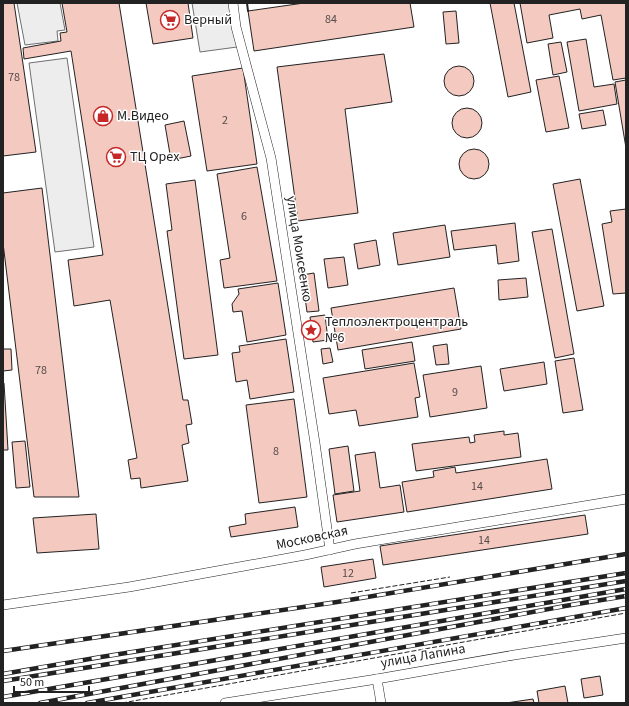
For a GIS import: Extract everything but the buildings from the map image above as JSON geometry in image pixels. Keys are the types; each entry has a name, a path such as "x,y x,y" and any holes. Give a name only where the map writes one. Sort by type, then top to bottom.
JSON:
{"street":[{"name":"улица Моисеенко","path":"233,3 236,27 271,158 330,550"},
{"name":"Московская","path":"3,605 129,587 372,541 626,499"},
{"name":"улица Лапина","path":"225,703 626,638"},
{"path":"377,679 381,703"}],"shaded area":[{"path":"17,3 60,3 65,30 57,31 58,41 25,45"},
{"path":"192,3 229,3 237,47 200,52"},
{"path":"67,58 94,247 55,252 29,63"}],"railway":[{"path":"3,651 337,602 626,554"},
{"path":"3,674 626,573"},
{"path":"3,681 626,581"},
{"path":"3,697 626,589"},
{"path":"40,703 626,596"},
{"path":"87,703 626,608"}],"fence":[{"path":"351,593 450,577"},
{"path":"122,703 626,613"}],"wall":[{"path":"247,3 248,11"}],"place":[{"name":"Верный","path":"170,20"},
{"name":"М.Видео","path":"103,116"},
{"name":"ТЦ Орех","path":"116,157"},
{"name":"Теплоэлектроцентраль №6","path":"311,330"}]}
